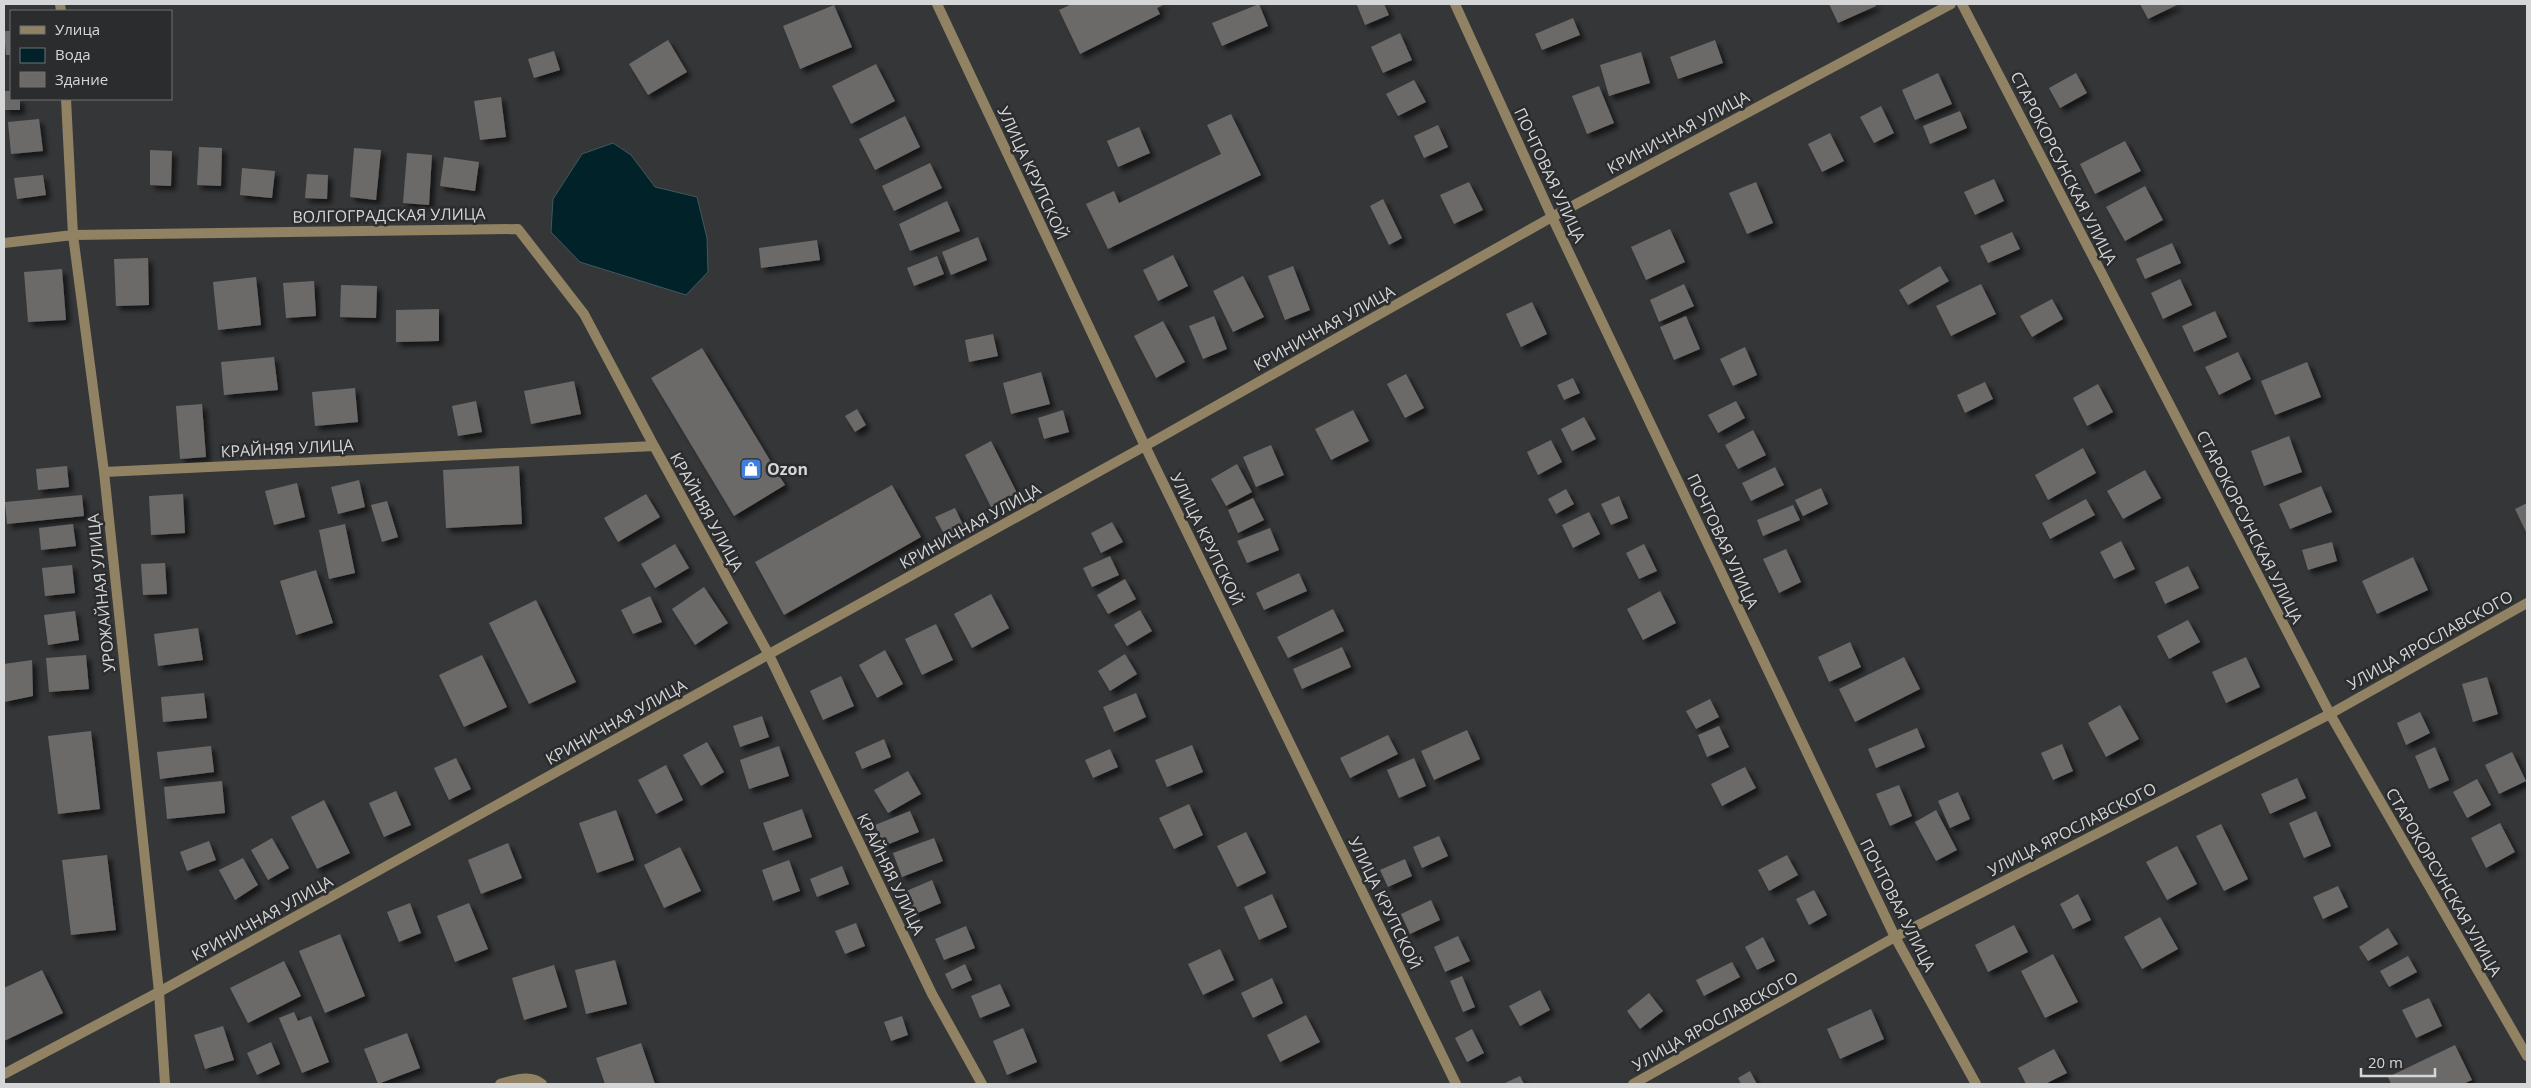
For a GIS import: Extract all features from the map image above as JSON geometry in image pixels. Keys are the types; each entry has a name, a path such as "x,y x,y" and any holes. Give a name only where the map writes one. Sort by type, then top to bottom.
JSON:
{"street":[{"name":"УЛИЦА КРУПСКОЙ","path":"936,4 1145,446 1456,1084"},
{"name":"ПОЧТОВАЯ УЛИЦА","path":"1455,4 1552,217 1895,937 1976,1084"},
{"name":"КРИНИЧНАЯ УЛИЦА","path":"4,1074 159,992 769,655 1552,217 1951,4"},
{"name":"СТАРОКОРСУНСКАЯ УЛИЦА","path":"1962,4 2330,714 2527,1056"},
{"name":"УРОЖАЙНАЯ УЛИЦА","path":"66,100 73,235 104,472 159,992 165,1084"},
{"name":"ВОЛГОГРАДСКАЯ УЛИЦА","path":"4,243 73,235 518,229 584,314 654,446"},
{"name":"КРАЙНЯЯ УЛИЦА","path":"104,472 654,446 769,655 932,994 982,1084"},
{"name":"УЛИЦА ЯРОСЛАВСКОГО","path":"1633,1084 1895,937 2330,714 2527,603"},
{"path":"500,1084 519,1078 542,1084"}],"water":[{"path":"613,143 631,155 655,187 697,197 707,238 708,272 686,295 580,262 551,232 553,199 582,154"}],"building":[{"path":"1072,4 1165,4 1157,8 1160,14 1080,54 1059,10"},
{"path":"1259,4 1268,26 1222,46 1212,23"},
{"path":"1384,4 1389,15 1365,25 1357,5"},
{"path":"1829,4 1875,4 1876,6 1838,23"},
{"path":"2140,4 2179,4 2148,19"},
{"path":"834,5 852,47 800,69 783,26"},
{"path":"1573,18 1580,35 1542,50 1535,34"},
{"path":"4,31 10,31 10,55 6,55"},
{"path":"1400,33 1412,60 1383,73 1371,47"},
{"path":"668,40 687,72 648,95 629,64"},
{"path":"1715,40 1723,63 1678,79 1670,57"},
{"path":"554,51 560,70 534,78 528,59"},
{"path":"1641,52 1650,83 1609,96 1600,65"},
{"path":"876,64 895,101 851,124 832,86"},
{"path":"1938,73 1952,104 1915,120 1902,90"},
{"path":"2076,73 2087,93 2060,108 2049,88"},
{"path":"1414,80 1426,102 1398,116 1386,94"},
{"path":"1599,86 1614,123 1587,134 1572,96"},
{"path":"4,91 10,91 10,100 20,100 20,110 4,110"},
{"path":"501,97 506,137 480,140 474,101"},
{"path":"1881,106 1894,133 1874,143 1860,117"},
{"path":"1960,111 1967,128 1930,144 1923,126"},
{"path":"1231,114 1261,175 1108,249 1086,204 1114,191 1119,203 1221,154 1207,125"},
{"path":"905,116 920,147 875,170 859,139"},
{"path":"39,119 43,151 11,154 8,122"},
{"path":"1438,125 1448,147 1424,158 1414,136"},
{"path":"1139,127 1150,153 1118,167 1107,141"},
{"path":"1830,133 1844,161 1822,172 1808,144"},
{"path":"2125,141 2141,171 2095,194 2080,164"},
{"path":"199,147 222,148 221,186 197,185"},
{"path":"354,148 381,150 376,200 350,197"},
{"path":"150,150 172,151 171,186 150,185"},
{"path":"407,153 432,155 429,205 403,203"},
{"path":"444,157 479,162 475,191 440,186"},
{"path":"930,163 942,188 894,211 882,186"},
{"path":"242,168 275,171 272,198 240,195"},
{"path":"307,174 328,175 327,199 305,198"},
{"path":"43,175 46,195 17,199 14,178"},
{"path":"1994,179 2004,201 1975,215 1964,192"},
{"path":"1469,182 1483,210 1454,224 1440,195"},
{"path":"1756,182 1773,223 1747,234 1729,193"},
{"path":"2145,186 2163,220 2125,241 2106,207"},
{"path":"1383,199 1402,238 1389,245 1370,206"},
{"path":"947,201 960,231 910,251 899,224"},
{"path":"1670,229 1685,262 1646,280 1631,247"},
{"path":"2012,232 2020,249 1988,263 1980,246"},
{"path":"978,237 987,260 951,275 942,252"},
{"path":"817,240 820,260 761,268 759,248"},
{"path":"2172,243 2181,263 2145,279 2136,259"},
{"path":"1173,255 1188,286 1158,301 1143,270"},
{"path":"937,256 944,274 914,286 907,268"},
{"path":"148,258 149,305 116,306 114,259"},
{"path":"1293,266 1310,310 1285,320 1268,276"},
{"path":"1940,266 1949,281 1908,305 1899,290"},
{"path":"62,269 66,320 28,322 24,272"},
{"path":"1243,276 1264,317 1233,332 1213,291"},
{"path":"256,277 261,325 218,330 213,282"},
{"path":"2180,279 2192,305 2163,319 2151,293"},
{"path":"314,281 316,316 286,318 283,283"},
{"path":"1684,284 1694,306 1659,322 1650,300"},
{"path":"1981,284 1996,314 1951,336 1936,306"},
{"path":"341,285 377,286 376,318 340,317"},
{"path":"2052,299 2063,319 2032,337 2020,316"},
{"path":"1532,302 1547,334 1521,347 1506,314"},
{"path":"439,309 439,341 396,342 396,310"},
{"path":"2215,311 2227,337 2194,352 2182,326"},
{"path":"1214,316 1227,349 1203,359 1189,326"},
{"path":"1686,316 1700,349 1674,360 1660,327"},
{"path":"1163,321 1185,362 1156,378 1134,336"},
{"path":"993,334 998,356 969,362 965,340"},
{"path":"1745,347 1757,375 1733,386 1720,359"},
{"path":"702,348 785,485 734,516 651,378"},
{"path":"2238,352 2251,379 2219,395 2205,367"},
{"path":"274,357 278,390 224,395 221,362"},
{"path":"2307,362 2321,397 2275,415 2261,381"},
{"path":"1041,372 1050,404 1011,414 1003,383"},
{"path":"1406,374 1424,408 1405,418 1387,384"},
{"path":"1573,378 1580,393 1564,400 1557,385"},
{"path":"574,381 581,414 531,424 524,391"},
{"path":"1985,382 1993,399 1965,413 1957,395"},
{"path":"2098,384 2113,412 2087,426 2073,398"},
{"path":"355,388 358,422 315,426 312,392"},
{"path":"476,401 482,432 458,436 452,406"},
{"path":"1736,401 1745,418 1718,433 1708,415"},
{"path":"202,404 206,457 180,459 176,406"},
{"path":"857,409 866,425 855,432 845,416"},
{"path":"1063,410 1069,432 1044,439 1038,418"},
{"path":"1353,410 1369,441 1331,460 1315,429"},
{"path":"1584,417 1596,439 1572,451 1561,429"},
{"path":"1753,430 1766,455 1738,469 1725,445"},
{"path":"2289,436 2302,472 2264,486 2251,451"},
{"path":"1551,440 1562,462 1538,475 1527,452"},
{"path":"991,441 1017,493 991,507 965,455"},
{"path":"1271,445 1284,475 1256,487 1243,457"},
{"path":"2083,448 2096,473 2048,500 2035,475"},
{"path":"1237,464 1252,492 1226,506 1211,479"},
{"path":"67,466 69,487 38,490 36,469"},
{"path":"519,466 522,524 446,528 443,470"},
{"path":"1775,467 1784,485 1751,501 1742,483"},
{"path":"2145,470 2161,498 2123,519 2107,491"},
{"path":"359,480 365,507 338,514 331,487"},
{"path":"297,483 305,517 274,525 265,491"},
{"path":"892,485 921,537 784,615 755,562"},
{"path":"2321,486 2332,512 2290,529 2279,504"},
{"path":"1821,488 1828,504 1803,516 1795,500"},
{"path":"1566,489 1574,504 1556,514 1548,499"},
{"path":"183,494 185,533 151,535 149,496"},
{"path":"646,494 660,517 618,542 604,518"},
{"path":"82,495 84,516 7,524 5,502"},
{"path":"1619,496 1628,518 1611,525 1601,504"},
{"path":"1253,498 1264,520 1238,533 1228,510"},
{"path":"2086,499 2095,515 2050,539 2042,523"},
{"path":"387,501 398,537 382,542 371,505"},
{"path":"2527,503 2527,534 2515,509"},
{"path":"1793,505 1800,520 1763,536 1757,520"},
{"path":"955,508 964,527 945,536 935,517"},
{"path":"1589,512 1600,534 1573,548 1562,525"},
{"path":"1112,522 1123,542 1101,553 1091,533"},
{"path":"73,524 76,546 41,550 39,528"},
{"path":"345,524 355,573 329,579 319,530"},
{"path":"1270,528 1279,550 1247,563 1237,541"},
{"path":"2121,541 2135,569 2114,579 2100,552"},
{"path":"2332,542 2337,561 2308,570 2302,550"},
{"path":"675,544 689,568 655,588 641,564"},
{"path":"1644,544 1657,571 1639,579 1626,553"},
{"path":"1786,549 1801,582 1779,593 1763,559"},
{"path":"1110,556 1119,575 1092,587 1083,568"},
{"path":"2413,557 2428,590 2377,614 2362,581"},
{"path":"165,563 167,594 143,595 141,564"},
{"path":"72,565 75,593 45,596 42,568"},
{"path":"2188,566 2199,588 2165,604 2155,582"},
{"path":"316,570 333,623 296,635 280,581"},
{"path":"1299,573 1307,591 1264,610 1256,593"},
{"path":"1125,579 1136,599 1108,614 1097,595"},
{"path":"704,587 728,623 695,645 672,609"},
{"path":"1660,591 1676,623 1643,640 1627,609"},
{"path":"991,594 1009,628 972,648 954,614"},
{"path":"650,596 662,622 633,634 621,610"},
{"path":"536,600 576,682 529,704 489,623"},
{"path":"1333,609 1344,631 1288,658 1277,637"},
{"path":"1140,610 1152,631 1127,646 1114,625"},
{"path":"75,611 79,640 48,645 44,615"},
{"path":"2188,620 2200,642 2169,659 2157,636"},
{"path":"936,624 953,660 922,675 905,639"},
{"path":"198,628 203,660 158,666 154,634"},
{"path":"1850,642 1861,667 1829,682 1818,657"},
{"path":"1342,647 1351,667 1302,689 1293,669"},
{"path":"885,650 903,684 877,698 859,665"},
{"path":"1125,654 1137,674 1110,691 1098,671"},
{"path":"86,655 89,689 49,692 46,658"},
{"path":"482,655 507,707 464,727 439,675"},
{"path":"1904,657 1920,689 1855,722 1839,689"},
{"path":"2246,657 2260,687 2226,703 2212,672"},
{"path":"32,660 33,696 4,702 4,664"},
{"path":"841,676 854,706 823,720 810,691"},
{"path":"2487,677 2498,714 2473,722 2462,684"},
{"path":"204,693 207,718 163,722 161,697"},
{"path":"1136,693 1146,717 1114,732 1103,707"},
{"path":"1710,699 1719,717 1696,729 1686,711"},
{"path":"2120,705 2139,739 2106,757 2088,723"},
{"path":"2420,712 2430,733 2406,745 2397,723"},
{"path":"762,716 769,737 740,747 733,726"},
{"path":"1719,726 1729,747 1707,757 1698,735"},
{"path":"1917,728 1925,747 1876,768 1868,749"},
{"path":"1467,730 1480,759 1434,780 1421,751"},
{"path":"91,731 100,809 58,814 48,736"},
{"path":"1388,735 1398,754 1350,778 1340,758"},
{"path":"884,739 891,757 862,769 855,752"},
{"path":"707,742 724,772 701,786 683,755"},
{"path":"2062,744 2073,771 2053,780 2041,753"},
{"path":"1192,745 1203,772 1167,787 1155,760"},
{"path":"211,746 214,772 160,779 157,752"},
{"path":"779,746 789,776 749,789 740,760"},
{"path":"2435,747 2449,780 2429,789 2415,756"},
{"path":"1110,749 1118,767 1093,778 1085,760"},
{"path":"2512,752 2526,781 2499,794 2485,765"},
{"path":"456,758 471,789 449,800 434,768"},
{"path":"1414,758 1426,786 1399,798 1387,770"},
{"path":"666,765 683,800 656,814 638,780"},
{"path":"1745,767 1756,788 1722,806 1711,784"},
{"path":"908,771 921,794 888,813 874,790"},
{"path":"2297,778 2306,798 2270,814 2261,794"},
{"path":"2477,779 2491,805 2467,818 2453,792"},
{"path":"222,781 225,813 167,819 164,787"},
{"path":"1899,785 1912,816 1890,826 1876,794"},
{"path":"396,791 411,825 384,837 369,803"},
{"path":"1958,792 1970,819 1950,828 1938,801"},
{"path":"324,800 350,853 317,869 291,817"},
{"path":"1189,804 1203,835 1174,849 1159,818"},
{"path":"802,809 812,837 773,851 763,823"},
{"path":"616,810 634,860 597,873 579,823"},
{"path":"1936,810 1957,850 1936,861 1915,822"},
{"path":"910,811 919,832 884,846 875,825"},
{"path":"2316,811 2331,846 2304,858 2289,823"},
{"path":"2500,823 2515,852 2486,868 2471,838"},
{"path":"2221,824 2248,879 2224,891 2196,836"},
{"path":"1246,832 1266,873 1237,887 1217,846"},
{"path":"1439,836 1448,856 1422,868 1413,847"},
{"path":"272,838 289,868 268,880 251,850"},
{"path":"934,838 943,861 902,877 893,853"},
{"path":"209,841 216,860 187,871 180,852"},
{"path":"508,843 522,878 481,894 468,860"},
{"path":"2177,846 2197,884 2167,900 2146,862"},
{"path":"680,847 701,891 664,908 644,865"},
{"path":"107,855 116,930 71,935 62,860"},
{"path":"1787,855 1798,875 1769,891 1758,870"},
{"path":"243,858 258,885 235,900 219,870"},
{"path":"1405,859 1412,876 1388,887 1380,870"},
{"path":"789,860 800,891 773,901 762,870"},
{"path":"842,866 849,884 817,897 810,879"},
{"path":"932,880 941,903 913,915 904,892"},
{"path":"2338,886 2348,907 2323,919 2313,897"},
{"path":"1814,890 1827,915 1809,925 1796,899"},
{"path":"1272,894 1287,927 1259,940 1244,907"},
{"path":"2078,894 2091,920 2073,929 2060,904"},
{"path":"1431,900 1440,920 1410,934 1401,914"},
{"path":"410,903 421,933 399,942 387,912"},
{"path":"469,903 488,949 455,962 437,916"},
{"path":"2160,917 2178,949 2142,969 2124,937"},
{"path":"856,923 865,946 845,954 835,931"},
{"path":"2014,925 2028,952 1988,972 1975,945"},
{"path":"966,926 975,948 944,960 935,939"},
{"path":"2388,928 2398,944 2368,961 2359,947"},
{"path":"340,934 365,996 325,1013 299,951"},
{"path":"1458,936 1470,961 1445,972 1434,947"},
{"path":"1763,937 1775,961 1757,970 1745,947"},
{"path":"1220,949 1234,980 1203,995 1188,964"},
{"path":"2053,954 2078,1002 2045,1018 2021,971"},
{"path":"2408,956 2417,972 2389,987 2380,971"},
{"path":"615,960 627,1004 586,1014 575,970"},
{"path":"284,961 301,996 248,1023 230,988"},
{"path":"1732,962 1740,977 1704,996 1696,980"},
{"path":"965,964 972,980 952,989 945,974"},
{"path":"554,965 567,1007 524,1020 512,978"},
{"path":"42,970 63,1013 4,1041 4,988"},
{"path":"1462,976 1475,1007 1463,1012 1450,981"},
{"path":"1272,978 1283,1003 1253,1018 1241,993"},
{"path":"1000,984 1010,1006 980,1018 971,996"},
{"path":"1540,990 1550,1010 1520,1026 1509,1006"},
{"path":"1649,993 1663,1011 1640,1029 1627,1011"},
{"path":"2429,998 2442,1026 2416,1038 2402,1010"},
{"path":"1871,1009 1884,1039 1840,1059 1827,1029"},
{"path":"294,1012 298,1021 311,1016 329,1062 302,1073 279,1018"},
{"path":"1306,1015 1320,1042 1280,1062 1267,1035"},
{"path":"902,1016 908,1035 891,1041 884,1022"},
{"path":"223,1026 234,1060 205,1069 194,1035"},
{"path":"1023,1028 1037,1062 1007,1075 993,1041"},
{"path":"1472,1029 1484,1053 1467,1062 1455,1038"},
{"path":"407,1033 420,1068 378,1084 364,1049"},
{"path":"271,1042 280,1064 257,1075 247,1053"},
{"path":"641,1043 655,1084 605,1084 596,1058"},
{"path":"2455,1045 2472,1080 2463,1084 2391,1084 2388,1077"},
{"path":"2054,1049 2067,1073 2045,1084 2026,1084 2018,1068"},
{"path":"1750,1071 1757,1084 1741,1084 1738,1078"},
{"path":"1520,1076 1524,1084 1503,1084"}],"place":[{"name":"Ozon","path":"751,469"}]}
